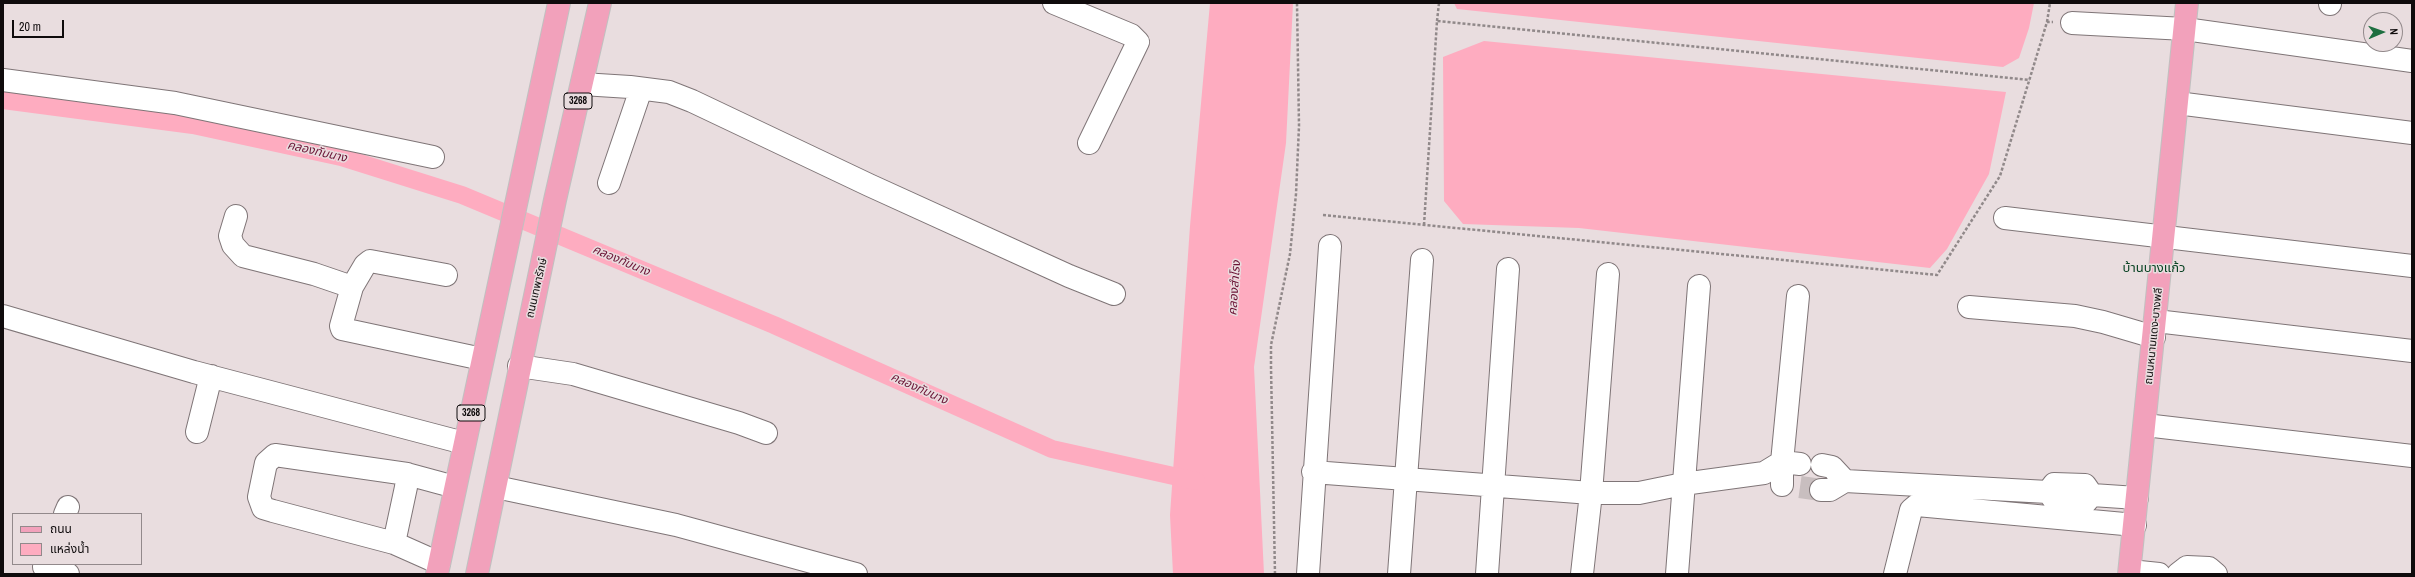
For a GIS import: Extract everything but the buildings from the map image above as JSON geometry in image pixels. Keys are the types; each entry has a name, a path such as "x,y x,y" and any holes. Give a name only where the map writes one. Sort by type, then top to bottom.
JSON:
{"main road":[{"name":"3268","path":"438,568 558,3"},
{"name":"ถนนเทพารักษ์","path":"477,574 496,487 519,366 543,264 555,200 600,3"},
{"name":"ถนนหนามแดง-บางพลี","path":"2130,573 2187,3"}],"street":[{"path":"1054,3 1131,35 1138,42 1089,143"},
{"path":"2072,24 2185,29 2412,61"},
{"path":"3,80 175,103 434,157"},
{"path":"582,84 669,92 692,100 869,185 1069,276 1114,294"},
{"path":"608,183 641,89"},
{"path":"2177,103 2412,133"},
{"path":"236,216 230,236 233,245 243,256 314,274 352,287"},
{"path":"2005,218 2412,266"},
{"path":"1308,574 1313,472 1330,246"},
{"path":"1399,574 1404,478 1422,260"},
{"path":"446,275 370,261 364,265 352,287 341,326 342,329 482,359"},
{"path":"1487,574 1508,269"},
{"path":"1582,574 1591,493 1608,274"},
{"path":"1677,574 1699,286"},
{"path":"1791,486 1782,466 1798,296"},
{"path":"1969,307 2075,316 2103,322 2155,329 2412,351"},
{"path":"3,316 211,376 464,443"},
{"path":"519,366 573,374 732,421 766,433"},
{"path":"197,432 211,376"},
{"path":"2145,425 2412,456"},
{"path":"438,568 394,543 263,508 259,497 266,463 275,455 407,474 455,487"},
{"path":"1822,465 1832,467 1845,481"},
{"path":"1313,472 1591,493 1639,493 1782,466"},
{"path":"394,543 406,487 407,474"},
{"path":"1821,490 1830,490 1845,481 2048,492 2054,501 2085,503 2092,495 2137,498"},
{"path":"496,487 676,525 856,574"},
{"path":"1895,574 1911,510 1917,505 2135,525"},
{"path":"2178,574 2187,566 2209,568 2216,574"},
{"path":"44,568 68,574"},
{"path":"2130,573 2159,574"}],"path":[{"path":"1275,574 1270,367 1272,345 1290,254 1296,194 1298,126 1297,3"},
{"path":"1424,225 1439,3"},
{"path":"1323,215 1937,275 2000,176 2047,22 2050,3"},
{"path":"1437,21 2030,80"},
{"path":"2047,22 2072,24"}],"water":[{"name":"คลองสำโรง","path":"1210,3 1293,3 1286,143 1254,367 1264,574 1173,574 1170,515 1190,226"},
{"path":"1454,3 2034,3 2029,28 2019,58 2003,67 1457,9"},
{"path":"1484,41 2006,92 1989,174 1947,249 1930,268 1579,228 1463,224 1444,201 1443,57"}],"waterway":[{"name":"คลองทับนาง","path":"3,100 193,125 341,157 462,195 774,325 1052,449 1196,481"}],"tunnel":[{"path":"1800,487 1821,490"}],"district":[{"name":"บ้านบางแก้ว","path":"2154,269"}]}
